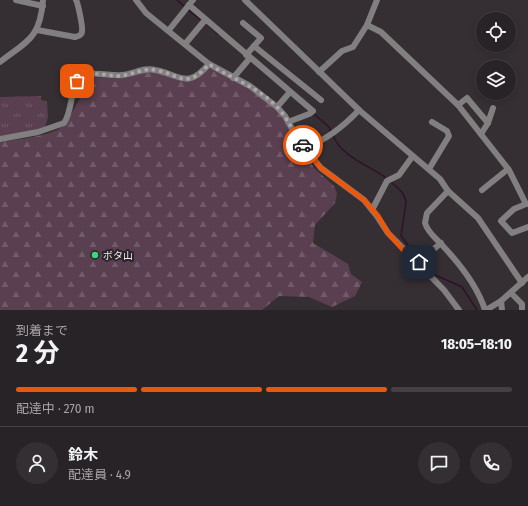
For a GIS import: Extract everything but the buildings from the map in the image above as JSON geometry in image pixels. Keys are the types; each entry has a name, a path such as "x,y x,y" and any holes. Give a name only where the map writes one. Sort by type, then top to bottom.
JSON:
{"street":[{"path":"0,62 29,41 37,30 43,3 16,0"},
{"path":"37,30 75,37 79,36 82,32 82,26 79,17 79,4 76,0"},
{"path":"136,0 146,13 209,64 250,86 277,107 297,138 321,168 364,200 388,233 419,261 459,310"},
{"path":"245,0 359,110 412,157 440,179 448,191 478,218 522,283"},
{"path":"319,72 342,51 353,47 367,25 372,8 377,0"},
{"path":"168,30 189,5 311,112 288,122"},
{"path":"185,44 206,20"},
{"path":"234,78 248,58 254,46 261,38 243,23"},
{"path":"367,25 381,32 458,105 508,169 527,204 514,209 501,221 512,233 528,227"},
{"path":"254,46 321,100"},
{"path":"0,139 38,132 64,123 71,109 74,87 77,81 84,76 104,74 120,76 146,69 156,70 182,79 194,78 209,64"},
{"path":"277,107 289,93"},
{"path":"458,105 467,98 488,123"},
{"path":"481,134 488,123 493,108"},
{"path":"305,148 320,142 348,122 359,110"},
{"path":"429,169 449,136 447,131 432,122"},
{"path":"372,210 388,180 400,175 412,157"},
{"path":"482,190 508,169"},
{"path":"448,191 425,218 427,228 441,243 476,288 486,310 501,301 528,277"},
{"path":"419,261 441,243"},
{"path":"511,293 522,304 522,310"},
{"path":"501,301 502,310"}],"green space":[{"path":"209,67 250,87 278,110 314,168 334,186 337,194 335,203 315,225 313,243 348,264 351,274 362,282 355,296 332,307 309,297 279,296 262,310 0,310 0,142 24,139 50,133 63,126 82,94 78,84 88,78 122,78 131,77 142,73 155,73 184,82 189,82 196,80"},
{"path":"41,96 41,100 47,101 48,117 45,128 0,137 0,97"}],"waterway":[{"path":"177,0 185,7"},
{"path":"188,10 201,20"},
{"path":"207,24 218,34"},
{"path":"313,113 329,127 331,132"},
{"path":"333,135 337,143 349,155 386,178"},
{"path":"391,182 402,193 406,202 401,236 419,259"},
{"path":"421,262 433,274 462,287 477,310"}],"way so far":[{"path":"77,81 88,75 104,74 120,76 133,74 140,70 146,69 156,70 182,79 194,78 209,64 250,86 272,102 285,116 297,138 303,145"}],"place":[{"name":"ボタ山","path":"95,255"}],"route":[{"path":"303,145 321,168 364,200 378,216 388,233 416,264 419,262"}]}
